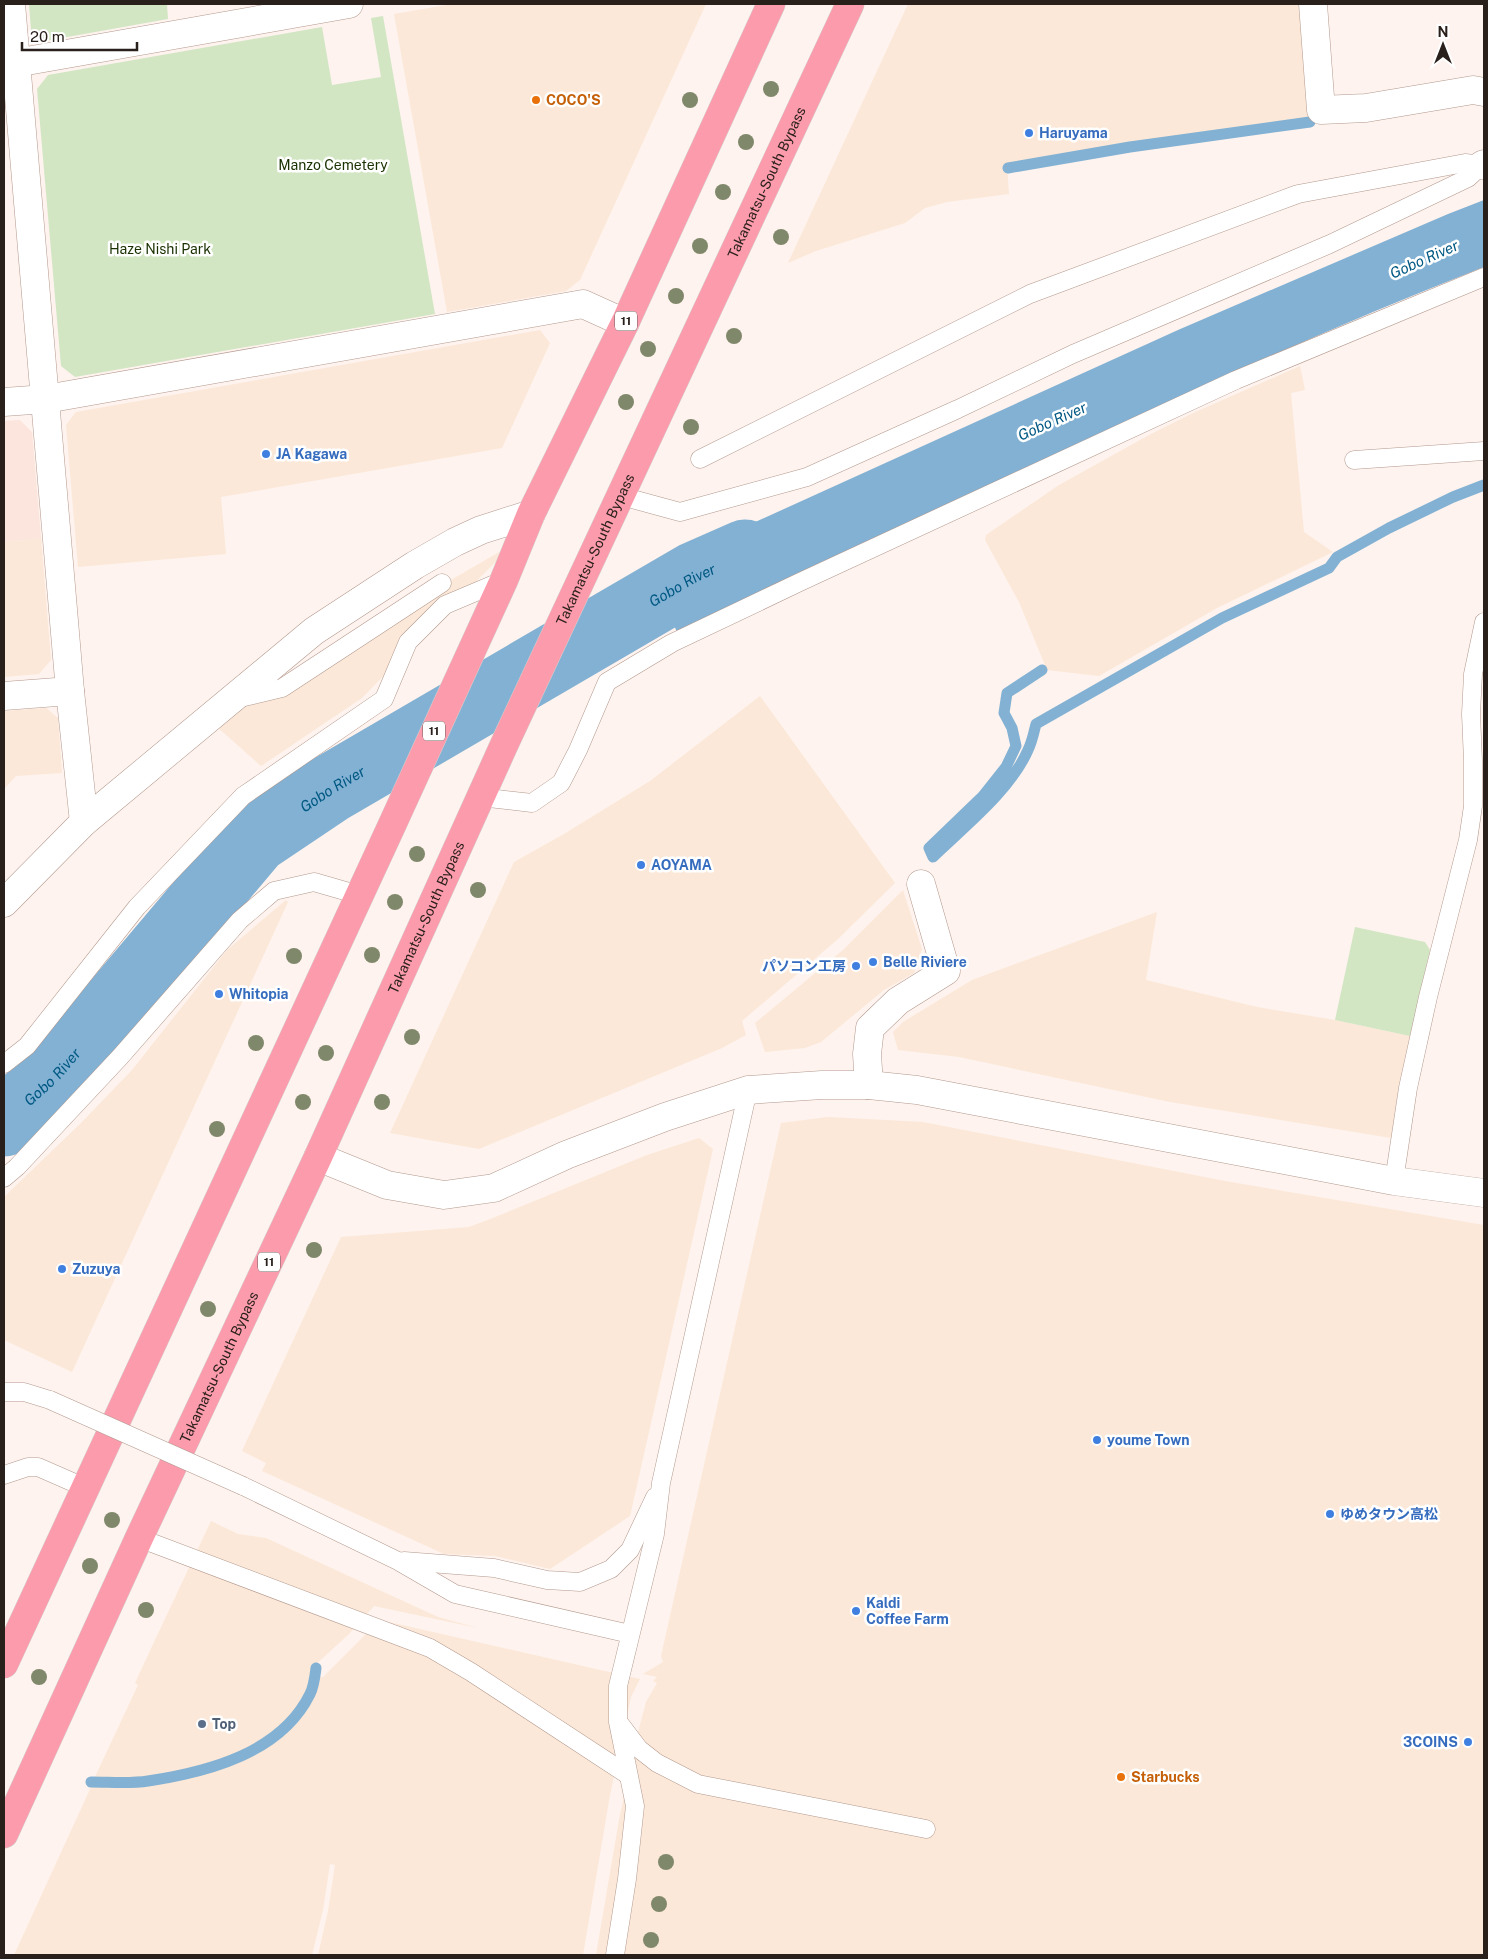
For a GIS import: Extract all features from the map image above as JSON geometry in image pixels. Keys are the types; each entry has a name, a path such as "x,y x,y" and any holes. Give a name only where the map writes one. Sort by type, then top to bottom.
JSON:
{"highway":[{"name":"11","path":"4,1664 392,825 504,580 531,514 625,323 771,4"},
{"name":"Takamatsu-South Bypass","path":"4,1834 139,1538 318,1157 504,745 850,4"}],"street":[{"path":"11,4 10,64 46,399 70,691 84,822"},
{"path":"10,64 239,14 349,4"},
{"path":"1313,4 1321,110 1366,108 1473,90 1484,92"},
{"path":"4,402 46,399 583,304 625,323"},
{"path":"4,904 84,822 314,631 415,565 455,542 481,530 531,514"},
{"path":"4,696 70,691"},
{"path":"869,1085 868,1054 870,1028 898,1001 946,971 921,884"},
{"path":"318,1157 387,1185 444,1195 494,1188 566,1155 665,1118 748,1090 822,1085 869,1085 917,1090 1394,1181 1484,1193"}],"lane":[{"path":"700,459 1030,294 1205,228 1298,194 1465,163 1483,165"},
{"path":"621,496 680,512 807,477 958,410 1073,354 1330,244 1468,178 1483,165"},
{"path":"480,797 532,802 561,783 578,750 607,682 672,643 1236,380 1484,277"},
{"path":"1354,460 1484,451"},
{"path":"4,1064 27,1046 137,907 243,796 384,699 408,642 446,605 504,580"},
{"path":"228,701 282,688 442,583"},
{"path":"1394,1181 1408,1088 1428,998 1468,840 1473,806 1471,714 1473,674 1484,622"},
{"path":"4,1178 17,1167 120,1056 240,920 274,891 314,882 358,895"},
{"path":"615,1955 633,1833 635,1806 618,1722 618,1686 655,1534 662,1483 748,1090"},
{"path":"4,1392 24,1392 50,1400 243,1486 398,1561 455,1594 630,1634"},
{"path":"4,1475 28,1467 38,1467 86,1488"},
{"path":"398,1561 494,1568 547,1580 580,1582 611,1569 630,1550 662,1483"},
{"path":"139,1538 430,1648 471,1672 628,1775"},
{"path":"618,1722 645,1754 657,1763 698,1784 926,1829"}],"shaded area":[{"name":"COCO'S","path":"452,4 706,4 580,280 566,291 447,312 394,14"},
{"name":"Haruyama","path":"908,4 1301,4 1310,119 1140,142 1007,165 1009,194 947,202 925,208 905,223 816,251 788,263"},
{"name":"JA Kagawa","path":"540,330 550,343 502,448 221,497 226,554 78,567 66,425 76,412"},
{"path":"1300,366 1305,390 1291,393 1304,532 1333,552 1217,608 1099,676 1047,670 1019,602 985,540 986,535 1059,485 1149,435 1191,414"},
{"path":"20,420 32,432 41,538 4,542 4,421"},
{"path":"41,538 51,660 39,674 4,677 4,542"},
{"path":"513,544 362,698 261,766 216,726 275,682"},
{"path":"760,696 895,883 838,939 742,1021 746,1035 722,1048 479,1149 390,1133 514,862 564,834 650,781"},
{"path":"46,708 58,718 62,773 16,776 4,789 4,711"},
{"name":"Belle Riviere","path":"903,890 922,949 914,973 884,990 821,1042 805,1048 765,1052 755,1023 843,950"},
{"name":"Zuzuya","path":"286,900 288,902 72,1372 4,1340 4,1197 81,1123 132,1070 227,950"},
{"path":"1157,912 1146,980 1257,1007 1335,1020 1410,1036 1399,1086 1391,1138 1170,1102 959,1057 898,1050 893,1032 903,1022 972,980"},
{"name":"youme Town","path":"828,1117 923,1122 1225,1181 1484,1225 1484,1955 596,1955 619,1820 636,1740 646,1702 657,1683 653,1681 657,1677 643,1674 663,1662 661,1656 781,1123"},
{"path":"699,1138 713,1149 630,1516 550,1569 495,1556 444,1554 262,1471 266,1463 242,1451 341,1237 469,1227 647,1155"},
{"path":"211,1521 238,1534 266,1538 438,1617 478,1628 374,1606 349,1634 313,1667 308,1690 300,1704 278,1730 262,1742 235,1756 206,1765 147,1778 94,1779 138,1685 135,1683"},
{"path":"380,1620 640,1679 631,1697 610,1795 583,1955 318,1955 328,1911 335,1865 330,1864 323,1910 312,1955 14,1955 91,1787 147,1785 210,1772 263,1749 282,1737 297,1721 314,1694 318,1677 323,1677"}],"green space":[{"path":"29,4 167,4 168,19 45,41 31,30"},
{"name":"Haze Nishi Park","path":"383,16 435,314 75,377 61,366 37,89 48,75 322,27 332,85 381,77 371,18"},
{"path":"1355,927 1425,942 1430,950 1410,1036 1335,1020"}],"water":[{"path":"1484,200 1484,267 1334,328 1186,394 677,632 651,575 740,529 1178,330"}],"waterway":[{"path":"1008,168 1130,147 1310,122"},
{"path":"1042,670 1007,693 1004,713 1012,728 1016,746 1006,767 983,796 929,848 933,857 986,807 1010,780 1028,750 1036,724 1222,618 1329,568 1337,557 1389,528 1453,497 1484,485"},
{"name":"Gobo River","path":"4,1122 55,1076 255,839 328,790 695,576 745,554"},
{"path":"91,1782 148,1781 195,1772 241,1756 262,1745 281,1731 297,1714 310,1694 316,1668"}],"place":[{"name":"COCO'S","path":"536,100"},
{"name":"Haruyama","path":"1029,133"},
{"name":"JA Kagawa","path":"266,454"},
{"name":"AOYAMA","path":"641,865"},
{"name":"Belle Riviere","path":"873,962"},
{"name":"パソコン工房","path":"856,966"},
{"name":"Whitopia","path":"219,994"},
{"name":"Zuzuya","path":"62,1269"},
{"name":"youme Town","path":"1097,1440"},
{"name":"ゆめタウン高松","path":"1330,1514"},
{"name":"Kaldi Coffee Farm","path":"856,1611"},
{"name":"Top","path":"202,1724"},
{"name":"3COINS","path":"1468,1742"},
{"name":"Starbucks","path":"1121,1777"}],"park label":[{"name":"Manzo Cemetery","path":"333,165"}]}
